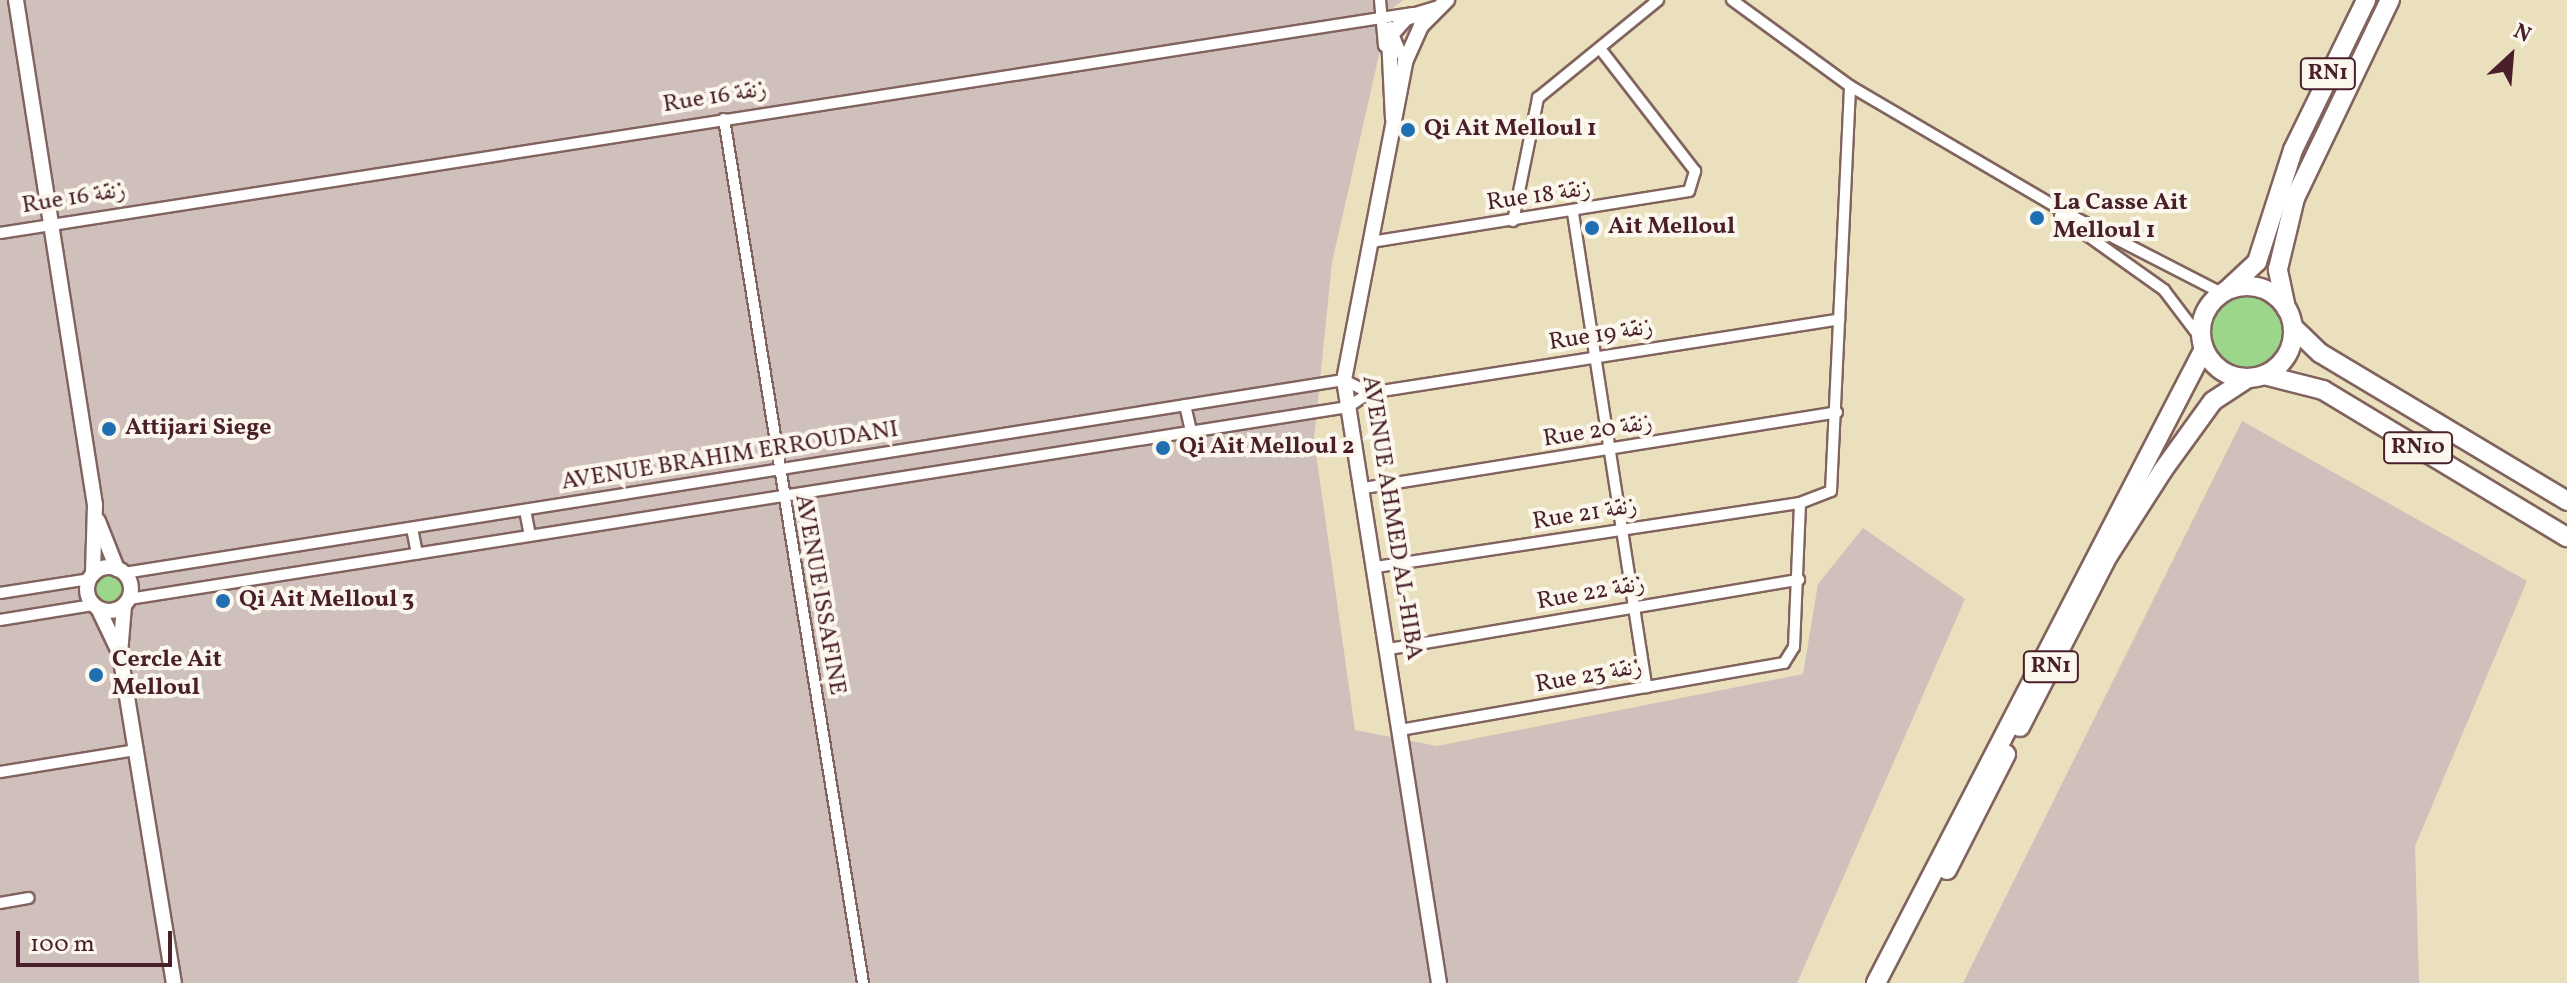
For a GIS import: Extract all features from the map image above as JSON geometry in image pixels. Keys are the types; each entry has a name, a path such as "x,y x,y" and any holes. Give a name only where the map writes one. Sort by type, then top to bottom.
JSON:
{"highway":[{"name":"RN1","path":"1876,983 2203,345 2206,311 2257,262 2293,150 2366,0"},
{"name":"RN1","path":"1890,983 2108,556 2199,417 2288,353 2293,327 2278,269 2295,198 2390,0"},
{"path":"2224,292 2260,288 2286,308"},
{"name":"RN10","path":"2293,327 2320,353 2567,501"},
{"path":"2203,345 2224,372 2256,376"},
{"name":"RN10","path":"2256,376 2323,390 2567,537"}],"main road":[{"path":"16,0 96,517 91,576 96,607 120,654"},
{"name":"Rue 16 زنقة","path":"1415,13 1442,4"},
{"name":"AVENUE AHMED AL-HIBA","path":"1439,983 1364,488 1344,380 1395,127 1405,62 1442,4"},
{"path":"1395,127 1385,62 1392,31 1415,13"},
{"path":"96,517 120,571 126,602 120,654 174,983"},
{"path":"91,576 120,571"},
{"path":"96,607 126,602"}],"street":[{"path":"1380,0 1385,62"},
{"path":"1513,221 1533,107 1658,0"},
{"path":"1732,0 1850,86 2026,191 2224,292"},
{"name":"Rue 16 زنقة","path":"0,233 1415,13"},
{"path":"1382,16 1405,62"},
{"name":"Rue 18 زنقة","path":"1371,242 1681,195 1694,186 1695,171 1601,50"},
{"path":"1837,412 1850,86"},
{"name":"AVENUE ISSAFINE","path":"724,119 781,495 863,983"},
{"path":"2026,191 2164,290 2203,345"},
{"path":"1573,213 1646,687"},
{"name":"Rue 19 زنقة","path":"1348,407 1369,393 1839,319"},
{"path":"1344,380 1369,393"},
{"name":"AVENUE BRAHIM ERROUDANI","path":"120,571 412,528 1344,380"},
{"path":"1185,405 1191,430"},
{"name":"AVENUE BRAHIM ERROUDANI","path":"126,602 781,495 1348,407"},
{"name":"Rue 20 زنقة","path":"1364,488 1837,412"},
{"name":"Rue 21 زنقة","path":"1376,567 1800,503 1834,487 1837,412"},
{"path":"1799,580 1800,503"},
{"path":"525,510 530,536"},
{"path":"412,528 417,554"},
{"path":"0,593 91,576"},
{"name":"Rue 22 زنقة","path":"1389,649 1799,580"},
{"name":"Rue 23 زنقة","path":"1400,730 1784,663 1794,647 1799,580"},
{"path":"0,620 96,607"},
{"path":"0,772 136,750"},
{"path":"0,903 29,898"}],"shaded area":[{"path":"0,0 1403,0 1389,11 1332,262 1314,439 1355,730 1437,746 1803,674 1818,584 1863,528 1965,599 1797,983 0,983"},
{"path":"2242,421 2527,581 2415,846 2419,983 1963,983"}],"green space":[{"path":"2247,292 2262,295 2275,304 2284,317 2287,332 2284,347 2275,360 2262,369 2247,372 2232,369 2219,360 2210,347 2207,332 2210,317 2219,304 2232,295"},
{"path":"108,574 119,578 123,589 119,600 108,604 97,600 93,589 97,578"}],"place":[{"name":"Qi Ait Melloul 1","path":"1408,130"},
{"name":"La Casse Ait Melloul 1","path":"2037,218"},
{"name":"Ait Melloul","path":"1592,228"},
{"name":"Attijari Siege","path":"109,429"},
{"name":"Qi Ait Melloul 2","path":"1163,448"},
{"name":"Qi Ait Melloul 3","path":"223,601"},
{"name":"Cercle Ait Melloul","path":"96,675"}]}
